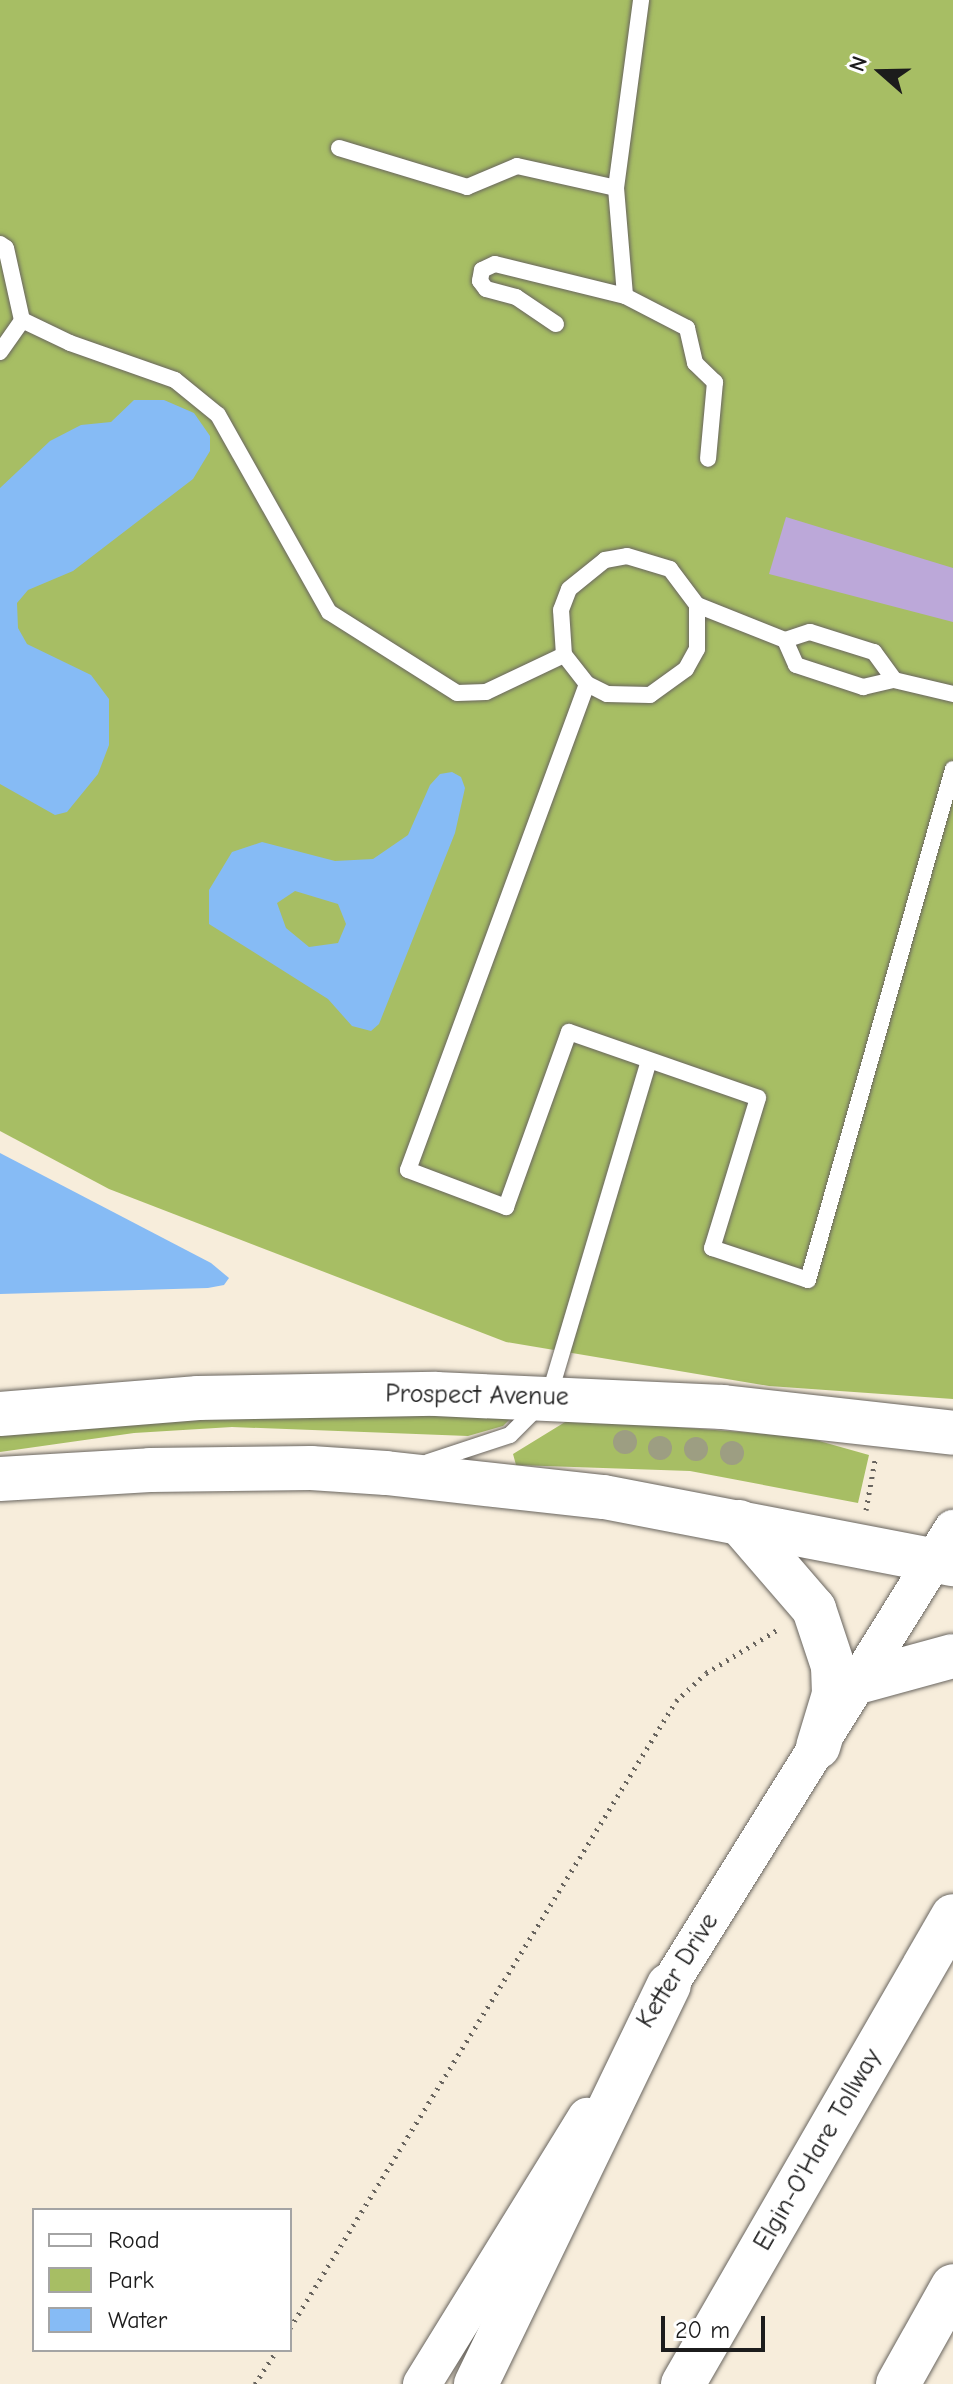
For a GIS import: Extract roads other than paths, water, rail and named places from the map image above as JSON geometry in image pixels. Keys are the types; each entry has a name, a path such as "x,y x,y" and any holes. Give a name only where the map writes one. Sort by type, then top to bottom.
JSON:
{"main road":[{"name":"Prospect Avenue","path":"0,1414 275,1395 549,1396 723,1407 953,1433"},
{"path":"0,1479 150,1470 311,1468 386,1473 604,1497 739,1522 947,1551"},
{"path":"739,1522 814,1609 833,1666 834,1694 818,1747"},
{"path":"858,1682 953,1656"},
{"name":"Elgin-O'Hare Tollway","path":"683,2384 953,1916"},
{"path":"476,2384 669,1985"},
{"path":"898,2384 953,2286"}],"street":[{"name":"Ketter Drive","path":"422,2384 858,1682 947,1551"}],"lane":[{"path":"625,296 616,188 641,0"},
{"path":"339,148 467,187 517,166 616,188"},
{"path":"0,244 6,248 22,320 0,352"},
{"path":"556,324 516,297 486,289 480,281 482,270 495,264 625,296 687,328 695,363 715,382 708,459"},
{"path":"22,320 70,343 175,380 218,415 329,612 457,693 486,692 564,655"},
{"path":"697,605 697,649 671,685 629,698 587,684 564,655 561,610 569,589 605,560 638,557 670,569 697,605 785,640 810,632 874,652 894,680"},
{"path":"785,640 796,665 863,687 894,680 953,694"},
{"path":"587,684 408,1170 506,1207 569,1032 648,1063 758,1098 712,1248 808,1280 953,769"},
{"path":"386,1473 486,1447 531,1419 549,1396 648,1063"}],"water":[{"path":"134,400 164,400 194,413 210,436 210,451 193,479 73,571 28,590 17,603 18,628 27,644 91,675 109,699 109,745 98,774 67,812 55,815 0,784 0,488 50,441 81,425 111,422"},
{"path":"452,772 461,777 465,788 455,833 379,1024 371,1031 352,1026 328,999 209,924 209,890 232,852 262,842 335,861 373,859 408,835 430,785 440,774","holes":["295,891 338,904 346,924 338,943 309,947 286,928 277,903"]},
{"path":"0,1153 211,1263 229,1278 224,1285 208,1288 0,1294"}]}
